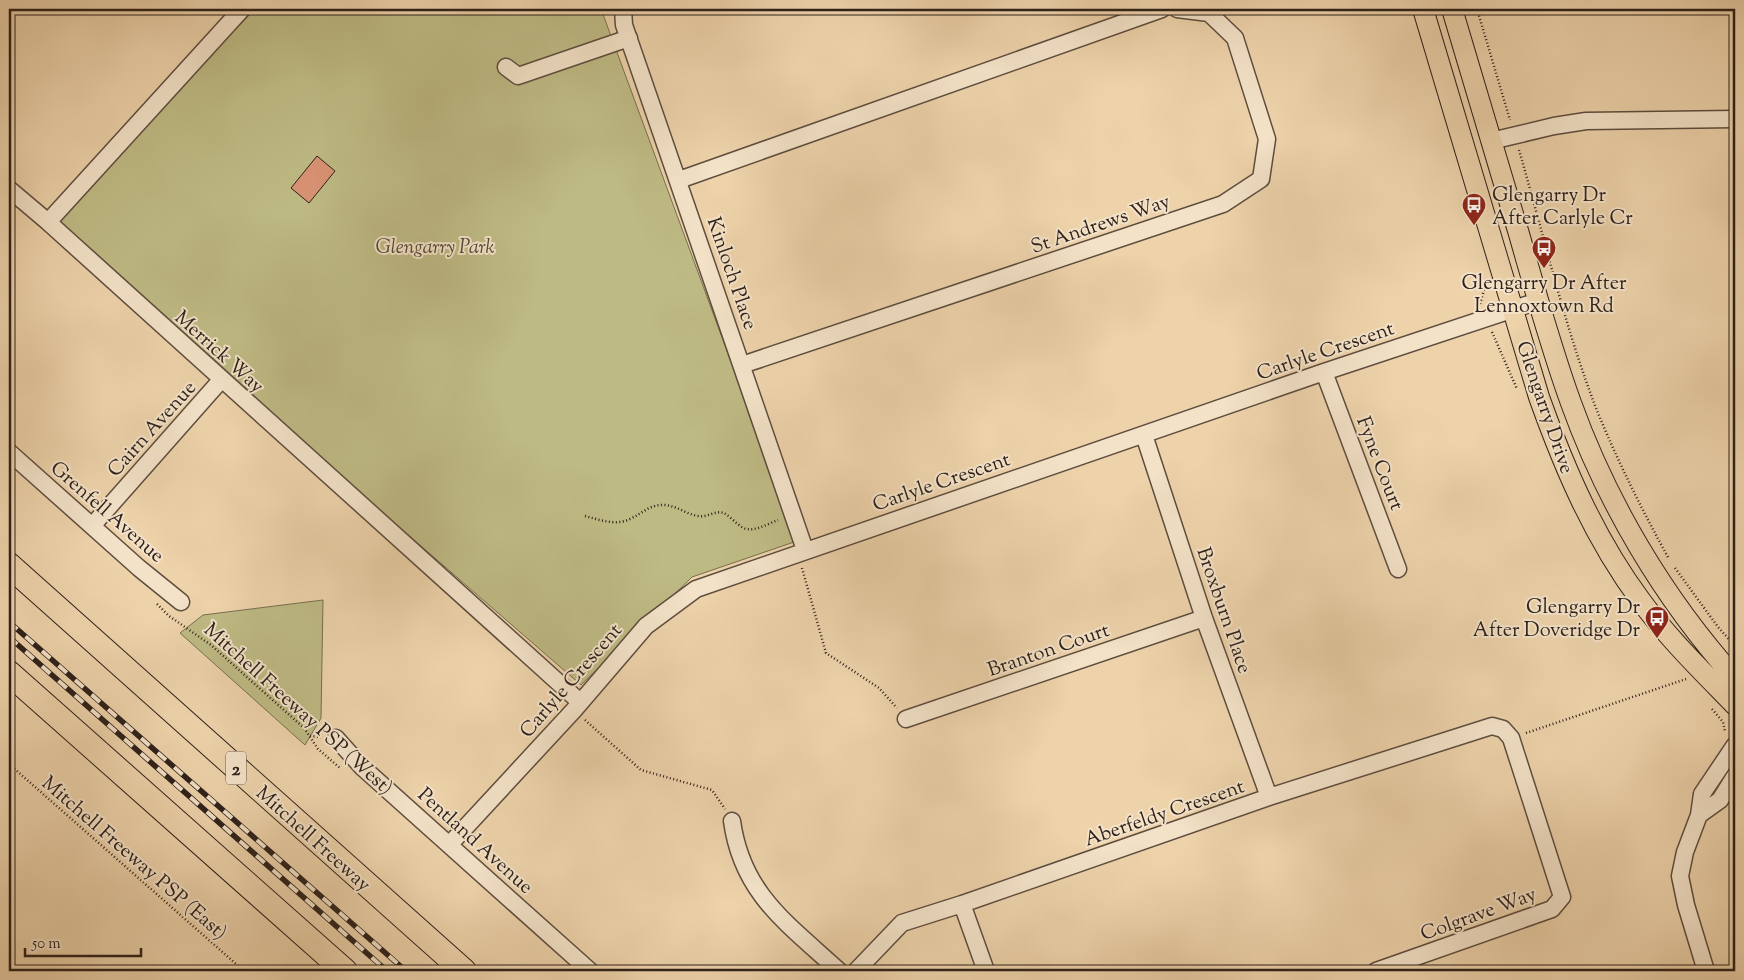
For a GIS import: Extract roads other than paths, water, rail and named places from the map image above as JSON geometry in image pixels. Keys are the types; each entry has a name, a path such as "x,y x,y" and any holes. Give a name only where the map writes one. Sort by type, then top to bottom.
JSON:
{"highway":[{"name":"Mitchell Freeway","path":"9,565 464,971"},
{"path":"9,673 345,971"}],"main road":[{"name":"Glengarry Drive","path":"1422,9 1539,397 1561,458 1606,548 1644,606 1735,705"},
{"name":"Glengarry Drive","path":"1452,9 1538,301 1571,403 1602,478 1635,539 1677,604 1735,678"}],"street":[{"path":"48,222 242,9"},
{"name":"Kinloch Place","path":"623,9 622,18 794,515 801,551"},
{"path":"678,180 1162,9"},
{"name":"St Andrews Way","path":"742,365 1223,204 1261,179 1267,139 1235,38 1209,13 1177,9"},
{"path":"506,67 518,76 629,38"},
{"path":"1492,141 1554,126 1586,121 1735,119"},
{"name":"Merrick Way","path":"9,190 48,222 577,706"},
{"name":"Carlyle Crescent","path":"450,844 577,706 646,626 696,589 801,551 1324,372 1538,301"},
{"name":"Fyne Court","path":"1324,372 1398,569"},
{"name":"Cairn Avenue","path":"92,526 221,380"},
{"name":"Broxburn Place","path":"1144,435 1204,618 1270,797"},
{"name":"Grenfell Avenue","path":"9,452 181,602"},
{"name":"Branton Court","path":"906,719 1204,618"},
{"name":"Aberfeldy Crescent","path":"856,971 902,923 1270,797 1492,726 1507,734"},
{"name":"Colgrave Way","path":"1376,971 1545,912 1552,909 1562,897 1507,734"},
{"name":"Pentland Avenue","path":"336,738 362,766 590,971"},
{"path":"1706,971 1686,905 1680,876 1685,852 1699,815 1702,794 1735,745"},
{"path":"1699,815 1720,800 1735,776"},
{"path":"732,821 739,857 756,890 774,911 839,971"},
{"path":"962,904 986,971"}],"railway":[{"path":"9,622 406,971"},
{"path":"9,637 387,971"}],"place":[{"name":"Glengarry Dr After Carlyle Cr","path":"1474,226"},
{"name":"Glengarry Dr After Lennoxtown Rd","path":"1544,269"},
{"name":"Glengarry Dr After Doveridge Dr","path":"1657,639"}],"park label":[{"name":"Glengarry Park","path":"435,246"}]}
